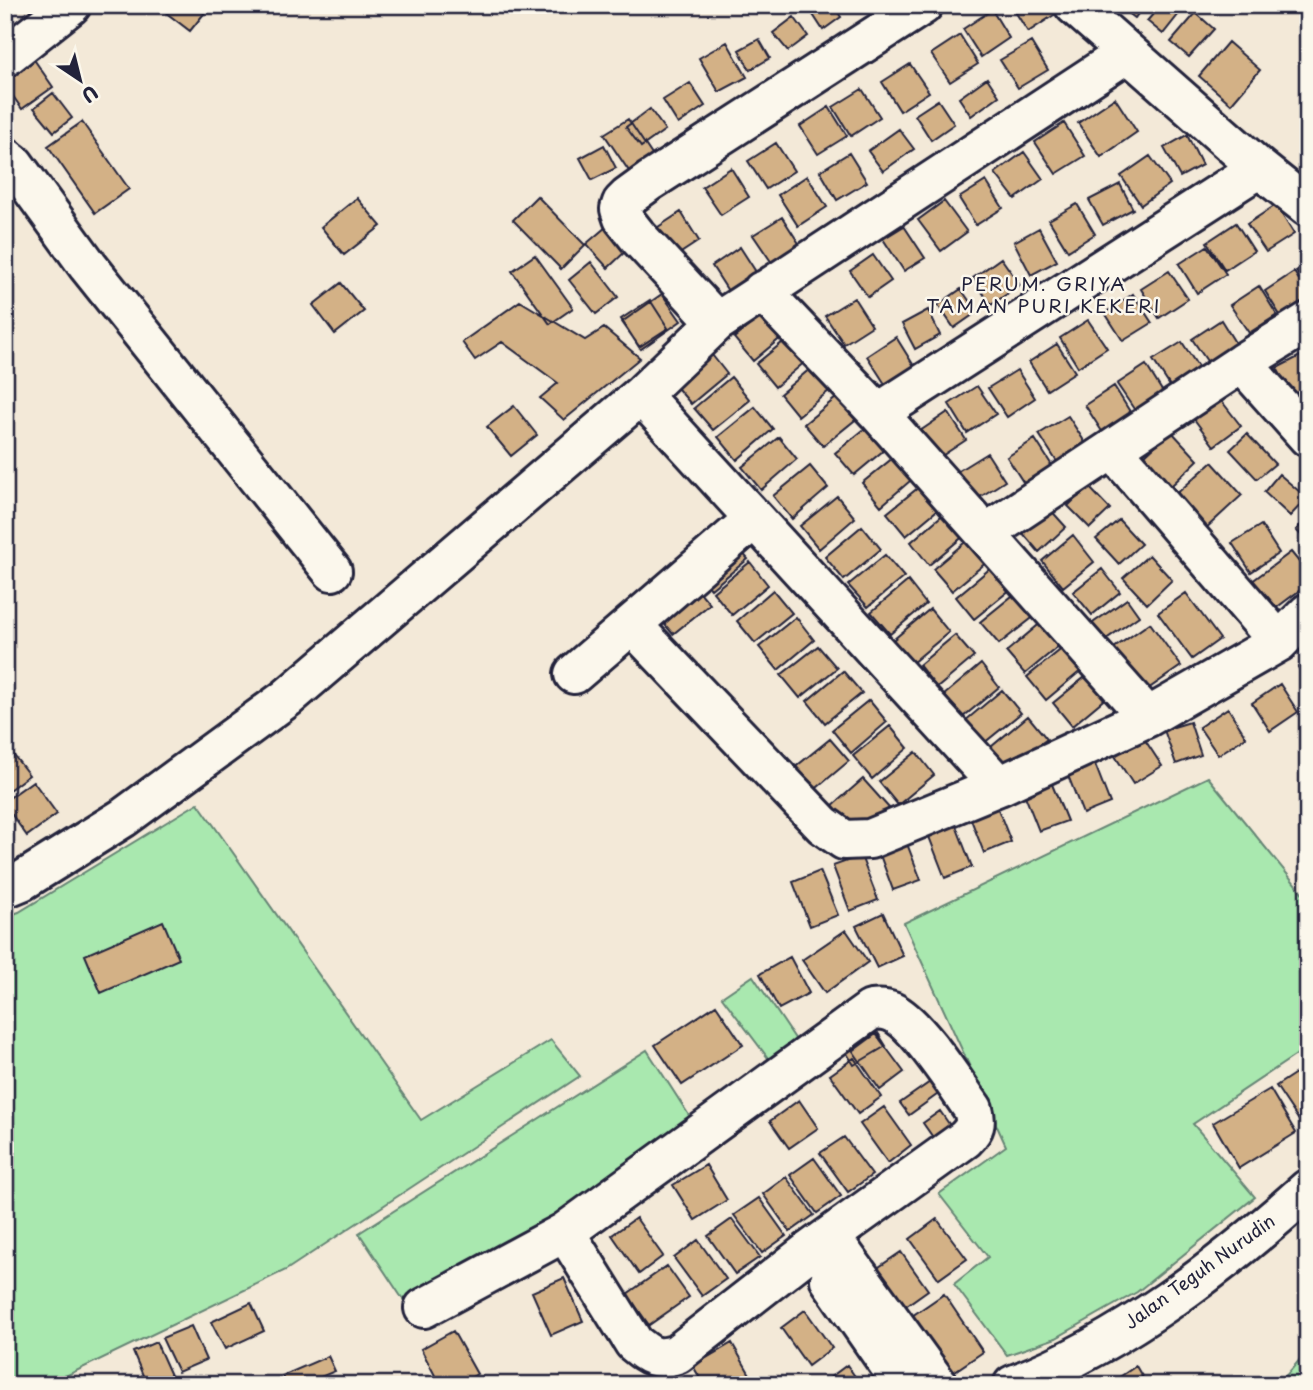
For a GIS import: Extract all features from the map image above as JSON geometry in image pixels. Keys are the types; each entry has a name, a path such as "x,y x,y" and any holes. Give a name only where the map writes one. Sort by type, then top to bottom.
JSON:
{"street":[{"path":"5,57 71,5"},
{"path":"717,322 638,237 623,218 620,209 622,203 650,181 923,5"},
{"path":"1074,5 1259,168 1308,207"},
{"path":"5,888 22,881 123,818 286,698 641,395 717,322 1127,53"},
{"path":"5,157 14,164 88,266 332,571"},
{"path":"878,413 1259,168"},
{"path":"762,291 878,413 1149,718"},
{"path":"986,533 1308,322"},
{"path":"1242,363 1308,437"},
{"path":"641,395 999,786"},
{"path":"1113,450 1279,642"},
{"path":"574,674 754,519"},
{"path":"632,625 822,825 844,840 870,839 999,786 1149,718 1279,642 1308,613"},
{"path":"424,1308 565,1233 871,1010 884,1009 895,1013 916,1031 974,1109 974,1130 950,1150 820,1243 677,1354 663,1358 653,1356 634,1343 565,1233"},
{"name":"Jalan Teguh Nurudin","path":"1029,1382 1081,1355 1157,1308 1224,1259 1308,1189"},
{"path":"820,1243 903,1385"},
{"path":"820,1243 938,1385"}],"green space":[{"path":"1208,777 1305,896 1308,896 1308,1045 1193,1124 1255,1197 1137,1292 1056,1338 1007,1355 954,1284 988,1257 939,1194 1006,1146 904,923"},
{"path":"198,803 421,1120 551,1040 580,1076 286,1270 47,1385 5,1385 5,917 19,912"},
{"path":"753,976 800,1046 774,1066 722,997"},
{"path":"647,1050 692,1120 558,1216 406,1304 359,1233"},
{"path":"1308,1350 1308,1385 1278,1385"}],"building":[{"path":"156,5 211,5 190,31"},
{"path":"833,5 841,17 823,30 808,7"},
{"path":"1011,5 1052,5 1057,13 1028,32"},
{"path":"1119,5 1144,5 1135,18"},
{"path":"1161,5 1186,5 1163,34 1147,21"},
{"path":"992,10 1009,38 981,57 963,29"},
{"path":"1196,13 1214,29 1189,57 1171,42"},
{"path":"794,17 808,36 788,51 773,33"},
{"path":"960,35 978,64 950,82 931,54"},
{"path":"759,39 770,58 750,70 739,50"},
{"path":"727,42 747,77 719,92 699,58"},
{"path":"1031,42 1048,70 1018,88 1000,60"},
{"path":"1228,42 1260,70 1231,104 1199,76"},
{"path":"33,58 53,87 22,109 5,85 5,77"},
{"path":"910,64 929,92 900,111 882,82"},
{"path":"987,78 999,96 971,116 959,98"},
{"path":"690,83 705,106 678,124 663,100"},
{"path":"862,89 880,117 851,136 833,107"},
{"path":"53,93 72,118 54,132 34,108"},
{"path":"1115,98 1137,132 1101,157 1078,123"},
{"path":"938,100 954,124 931,140 915,115"},
{"path":"829,107 847,136 818,154 800,126"},
{"path":"650,109 665,130 641,147 626,127"},
{"path":"628,119 656,161 633,177 604,134"},
{"path":"82,122 129,189 95,213 48,146"},
{"path":"1064,123 1085,156 1056,174 1035,142"},
{"path":"899,129 914,149 883,171 868,151"},
{"path":"1187,135 1202,165 1180,177 1164,148"},
{"path":"776,143 794,171 766,189 748,161"},
{"path":"604,145 616,168 592,180 580,158"},
{"path":"1024,152 1043,179 1015,199 995,173"},
{"path":"849,153 867,182 837,200 820,171"},
{"path":"1150,156 1170,184 1141,205 1121,176"},
{"path":"731,168 749,197 721,215 702,187"},
{"path":"807,176 827,207 798,226 778,195"},
{"path":"986,181 1003,208 976,225 959,198"},
{"path":"1120,184 1133,209 1103,225 1089,200"},
{"path":"537,196 585,245 561,269 513,220"},
{"path":"357,198 381,226 344,255 321,227"},
{"path":"944,201 967,232 941,251 918,220"},
{"path":"1077,204 1095,234 1068,251 1049,220"},
{"path":"1276,205 1294,234 1266,252 1247,224"},
{"path":"681,212 699,241 670,260 652,231"},
{"path":"782,217 800,245 772,263 753,235"},
{"path":"1236,223 1254,251 1225,270 1207,242"},
{"path":"904,226 925,258 904,271 883,239"},
{"path":"606,227 627,250 608,268 586,244"},
{"path":"1039,228 1057,261 1031,275 1014,242"},
{"path":"1207,246 1226,274 1197,293 1179,264"},
{"path":"740,247 758,275 730,294 712,266"},
{"path":"535,255 573,308 550,324 512,271"},
{"path":"873,255 891,281 868,297 850,271"},
{"path":"1001,258 1020,285 991,305 973,278"},
{"path":"591,262 618,297 596,314 569,280"},
{"path":"1308,263 1308,290 1296,271"},
{"path":"1169,271 1188,299 1159,318 1141,289"},
{"path":"1294,272 1308,294 1308,304 1283,320 1265,291"},
{"path":"341,283 364,311 335,334 313,305"},
{"path":"1259,286 1277,315 1249,333 1230,305"},
{"path":"961,289 977,312 954,328 938,305"},
{"path":"662,294 681,321 641,349 622,322"},
{"path":"1133,294 1152,323 1123,341 1105,313"},
{"path":"854,298 872,326 844,344 825,316"},
{"path":"650,300 668,328 639,347 621,319"},
{"path":"520,301 585,340 604,328 640,358 564,420 540,398 558,383 502,342 475,360 462,342"},
{"path":"771,308 789,331 753,361 734,338"},
{"path":"928,310 940,335 915,349 902,324"},
{"path":"1088,320 1107,348 1078,367 1060,338"},
{"path":"1221,320 1239,349 1211,367 1192,339"},
{"path":"793,334 812,356 775,387 756,364"},
{"path":"896,337 914,366 885,384 867,356"},
{"path":"1182,342 1200,370 1172,389 1153,360"},
{"path":"1057,344 1075,372 1047,390 1029,362"},
{"path":"709,351 727,374 691,404 672,382"},
{"path":"1308,352 1308,389 1292,397 1277,368"},
{"path":"817,363 835,386 798,416 780,394"},
{"path":"1146,365 1164,394 1136,412 1117,384"},
{"path":"1017,370 1035,398 1007,417 988,388"},
{"path":"731,377 750,400 713,430 694,408"},
{"path":"977,386 996,414 967,433 949,404"},
{"path":"1114,386 1132,415 1103,433 1085,405"},
{"path":"841,394 860,416 823,446 804,424"},
{"path":"1220,399 1241,426 1214,446 1194,419"},
{"path":"514,406 537,435 511,456 487,427"},
{"path":"755,407 773,429 737,460 718,437"},
{"path":"948,412 966,440 937,459 920,431"},
{"path":"1068,416 1086,444 1057,462 1039,434"},
{"path":"872,423 890,445 854,475 835,453"},
{"path":"1171,431 1198,460 1171,486 1143,457"},
{"path":"1247,434 1275,464 1257,479 1230,450"},
{"path":"779,437 797,459 761,490 742,467"},
{"path":"1035,439 1053,467 1025,485 1007,457"},
{"path":"899,453 917,475 881,506 862,483"},
{"path":"987,453 1005,481 977,499 958,471"},
{"path":"1212,462 1242,495 1204,530 1174,496"},
{"path":"810,466 828,488 792,519 773,496"},
{"path":"1279,474 1307,498 1290,516 1264,492"},
{"path":"924,483 942,506 906,536 887,513"},
{"path":"1088,486 1110,509 1090,528 1068,506"},
{"path":"837,496 855,518 819,549 800,526"},
{"path":"1048,507 1066,527 1039,552 1021,531"},
{"path":"947,511 966,534 929,565 911,542"},
{"path":"1308,518 1308,542 1296,530"},
{"path":"1119,520 1141,544 1119,564 1096,539"},
{"path":"1261,525 1279,553 1251,572 1232,543"},
{"path":"862,526 881,549 844,580 825,557"},
{"path":"1073,535 1094,562 1063,587 1042,561"},
{"path":"729,537 748,559 711,589 692,567"},
{"path":"970,538 988,561 952,591 933,569"},
{"path":"1291,552 1308,573 1308,584 1272,611 1251,582"},
{"path":"885,555 904,577 868,607 848,585"},
{"path":"1149,555 1172,580 1147,604 1123,578"},
{"path":"750,562 768,585 732,615 713,592"},
{"path":"992,567 1011,589 974,619 956,597"},
{"path":"1102,569 1120,592 1092,615 1073,592"},
{"path":"691,581 710,604 673,634 654,612"},
{"path":"908,581 926,604 890,634 871,612"},
{"path":"773,590 792,613 755,643 737,621"},
{"path":"1017,592 1036,615 999,644 980,622"},
{"path":"1186,593 1220,639 1192,659 1158,613"},
{"path":"1127,599 1139,616 1092,649 1080,632"},
{"path":"930,609 949,632 912,663 893,640"},
{"path":"796,617 814,640 778,670 759,647"},
{"path":"1043,621 1061,644 1025,674 1006,652"},
{"path":"1150,623 1181,666 1145,691 1114,648"},
{"path":"955,635 974,657 937,688 919,665"},
{"path":"818,646 837,668 800,698 781,675"},
{"path":"1064,647 1083,669 1046,700 1027,677"},
{"path":"1308,661 1308,683 1298,667"},
{"path":"981,664 999,687 963,717 944,695"},
{"path":"843,671 862,693 825,723 807,701"},
{"path":"1090,673 1108,696 1072,726 1053,703"},
{"path":"1280,684 1298,712 1270,731 1252,703"},
{"path":"1002,690 1021,713 984,743 965,721"},
{"path":"869,700 887,722 851,753 832,730"},
{"path":"1228,708 1246,737 1218,755 1199,727"},
{"path":"1028,716 1047,739 1009,769 991,747"},
{"path":"1190,722 1201,755 1176,764 1164,730"},
{"path":"890,726 908,748 872,779 853,756"},
{"path":"1143,737 1162,766 1133,784 1115,756"},
{"path":"830,739 849,761 812,792 793,769"},
{"path":"5,744 29,775 5,793"},
{"path":"916,752 934,775 898,805 879,782"},
{"path":"1093,759 1110,803 1083,814 1066,770"},
{"path":"1049,777 1067,821 1039,831 1022,788"},
{"path":"863,779 889,808 858,835 832,806"},
{"path":"33,781 57,814 27,836 5,805 5,801"},
{"path":"994,799 1011,842 984,853 967,809"},
{"path":"955,823 972,867 945,878 928,834"},
{"path":"904,836 921,880 893,890 877,847"},
{"path":"861,856 878,900 850,911 833,866"},
{"path":"820,871 838,915 810,926 793,882"},
{"path":"883,913 903,956 877,968 856,926"},
{"path":"163,921 179,959 101,993 85,955"},
{"path":"846,930 868,962 825,993 802,960"},
{"path":"790,957 809,993 779,1009 760,974"},
{"path":"716,1005 743,1045 682,1085 655,1045"},
{"path":"878,1033 886,1046 854,1065 846,1052"},
{"path":"876,1034 904,1072 880,1090 853,1051"},
{"path":"854,1058 881,1097 858,1114 830,1075"},
{"path":"1308,1065 1308,1130 1306,1131 1276,1086"},
{"path":"933,1080 941,1092 909,1115 900,1103"},
{"path":"1270,1089 1296,1133 1239,1168 1213,1123"},
{"path":"799,1100 818,1128 789,1148 770,1121"},
{"path":"884,1107 911,1145 888,1163 860,1124"},
{"path":"940,1111 956,1134 939,1146 923,1123"},
{"path":"844,1137 872,1175 848,1192 820,1153"},
{"path":"814,1158 841,1196 817,1213 790,1175"},
{"path":"706,1165 727,1200 695,1220 673,1185"},
{"path":"786,1177 814,1215 790,1232 763,1194"},
{"path":"759,1198 786,1236 762,1253 734,1215"},
{"path":"636,1218 663,1256 639,1274 612,1235"},
{"path":"732,1219 760,1257 735,1274 708,1236"},
{"path":"937,1219 967,1259 939,1279 910,1239"},
{"path":"698,1240 726,1279 702,1296 674,1258"},
{"path":"901,1252 928,1290 904,1307 876,1269"},
{"path":"667,1266 689,1297 649,1325 627,1294"},
{"path":"564,1278 583,1321 551,1335 532,1292"},
{"path":"944,1294 983,1352 949,1375 909,1318"},
{"path":"251,1303 264,1331 225,1349 211,1322"},
{"path":"805,1310 832,1348 808,1366 781,1328"},
{"path":"191,1326 206,1360 178,1372 162,1338"},
{"path":"453,1331 477,1374 458,1385 440,1385 421,1349"},
{"path":"156,1342 174,1382 167,1385 147,1385 133,1352"},
{"path":"732,1343 756,1385 704,1385 693,1366"},
{"path":"328,1356 335,1371 302,1385 286,1385 282,1376"},
{"path":"847,1365 861,1385 820,1385"},
{"path":"1136,1366 1147,1385 1108,1385"}],"district":[{"name":"PERUM. GRIYA TAMAN PURI KEKERI","path":"1044,295"}]}
